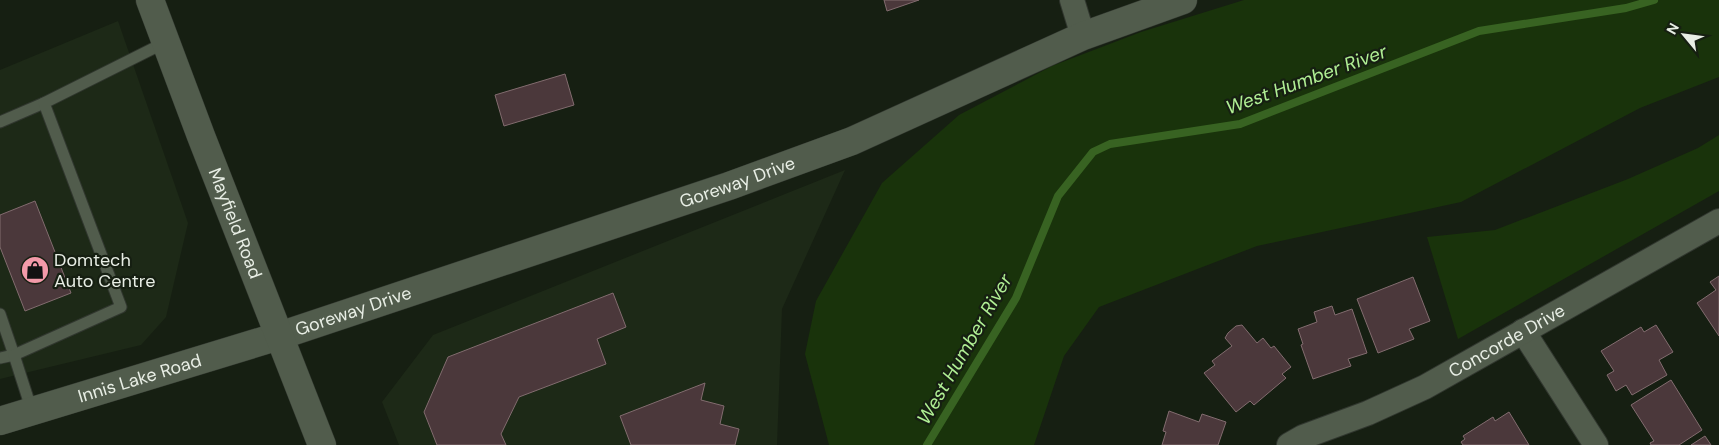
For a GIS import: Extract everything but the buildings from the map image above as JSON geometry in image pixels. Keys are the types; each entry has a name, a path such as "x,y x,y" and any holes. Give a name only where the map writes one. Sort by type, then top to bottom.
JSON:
{"street":[{"name":"Mayfield Road","path":"150,0 322,445"},
{"path":"1072,0 1083,36"},
{"name":"Goreway Drive","path":"279,336 701,195 852,141 1083,36 1183,0"},
{"name":"Concorde Drive","path":"1289,445 1303,437 1392,403 1425,387 1719,221"},
{"path":"1523,331 1596,445"},
{"name":"Innis Lake Road","path":"0,422 279,336"}],"lane":[{"path":"0,122 44,103 166,42"},
{"path":"0,358 14,354 120,307 44,103"},
{"path":"0,314 32,411"}],"shaded area":[{"path":"118,21 188,223 166,317 141,345 0,379 0,70"},
{"path":"845,170 782,309 777,445 399,445 382,402 433,335"}],"green space":[{"path":"1244,0 1719,0 1719,77 1640,108 1461,202 1257,246 1099,307 1064,356 1034,445 829,445 805,354 816,301 882,183 959,115 1052,66 1141,32"},
{"path":"1719,135 1719,191 1458,339 1427,237 1495,230 1628,179 1698,148"}],"waterway":[{"name":"West Humber River","path":"927,445 1016,298 1058,196 1093,152 1110,144 1240,124 1479,31 1626,8 1654,0"}],"place":[{"name":"Domtech Auto Centre","path":"35,270"}]}
